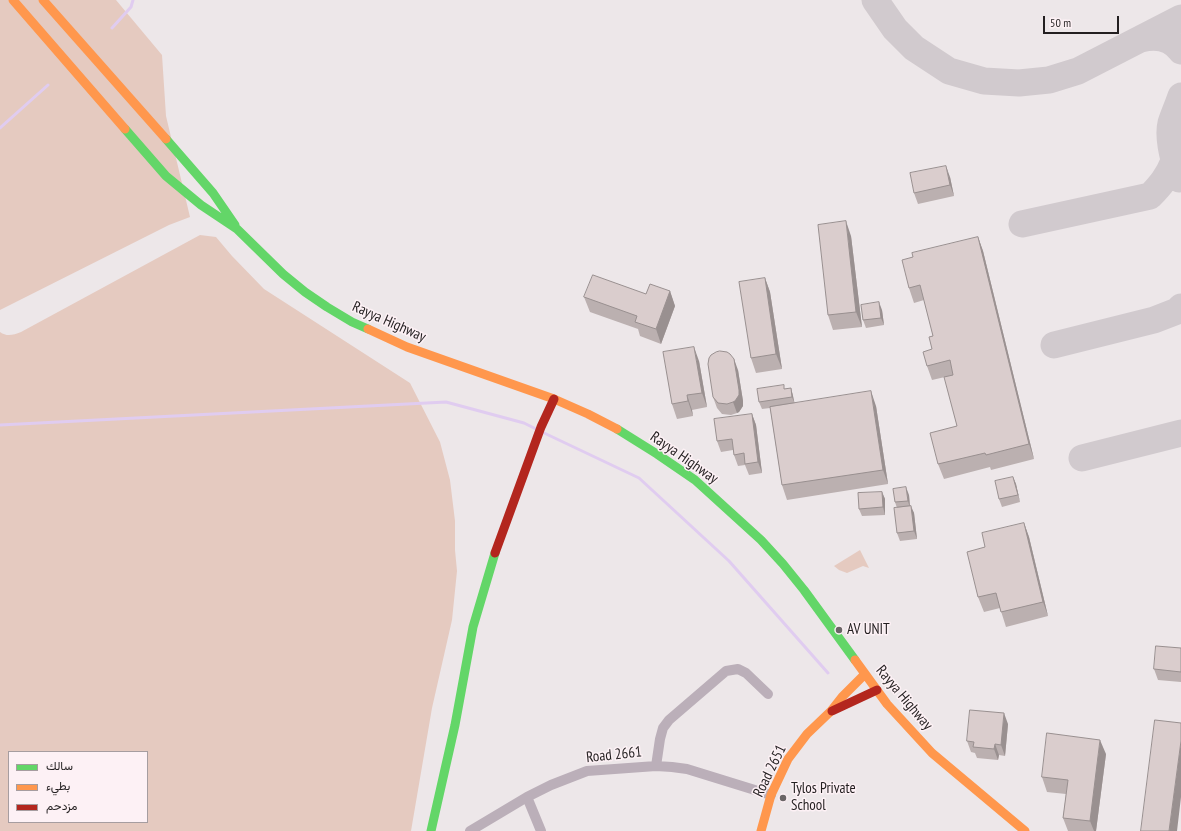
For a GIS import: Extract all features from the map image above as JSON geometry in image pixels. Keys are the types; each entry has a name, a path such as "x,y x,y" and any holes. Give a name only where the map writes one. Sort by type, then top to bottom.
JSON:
{"main road":[{"path":"13,0 166,176 201,205 237,229"},
{"path":"43,0 213,192 237,229"},
{"name":"Rayya Highway","path":"237,229 283,274 305,292 352,322 407,347 554,399 588,414 658,454 694,480 725,506 761,540 783,564 804,590 877,690 909,729 932,753 1025,831"},
{"path":"431,831 455,725 473,627 495,552 537,437 554,399"},
{"name":"Road 2651","path":"761,831 771,795 788,759 807,734 831,711 842,697 865,674"},
{"name":"Road 2651","path":"831,711 877,690"}],"street":[{"path":"656,766 663,728 669,720 726,671 738,669 746,673 768,694"},
{"name":"Road 2661","path":"470,831 527,797 551,785 587,771 656,766 672,767 687,769 771,795"},
{"path":"527,797 541,831"}],"shaded area":[{"path":"0,0 116,0 162,55 166,116 190,217 169,225 0,310"},
{"path":"200,235 216,237 264,289 410,383 440,442 450,480 455,521 457,571 452,620 432,708 411,831 0,831 0,332 5,335 15,334"},
{"path":"860,550 869,568 863,566 847,573 834,566"}],"building":[{"path":"946,166 950,185 914,193 910,173"},
{"path":"846,221 856,312 828,315 818,225"},
{"path":"978,237 1029,444 986,455 985,453 938,464 930,433 957,426 944,377 953,375 950,360 927,366 923,352 932,349 929,337 933,336 920,285 909,288 902,260 913,257 912,253"},
{"path":"593,275 646,294 650,284 670,291 656,329 635,322 637,316 584,297"},
{"path":"765,278 776,354 751,358 739,282"},
{"path":"879,302 881,318 863,320 861,305"},
{"path":"694,347 702,393 687,395 688,401 672,404 663,352"},
{"path":"720,351 727,352 734,359 739,390 739,395 735,401 727,404 718,403 713,397 708,364 711,355"},
{"path":"784,385 784,389 791,388 792,397 759,402 757,389"},
{"path":"871,391 883,470 782,485 770,407"},
{"path":"752,414 758,462 745,464 744,453 734,455 732,439 717,441 714,419"},
{"path":"1013,477 1018,495 999,499 995,481"},
{"path":"906,487 908,501 895,502 893,489"},
{"path":"882,492 883,507 859,509 858,493"},
{"path":"911,506 914,531 897,533 894,508"},
{"path":"1024,523 1043,602 1001,612 996,593 978,597 967,552 985,547 982,533"},
{"path":"1156,646 1181,648 1181,672 1154,669"},
{"path":"970,710 1004,713 1001,745 995,744 994,749 973,747 974,742 967,741"},
{"path":"1155,720 1181,723 1181,741 1169,831 1141,831"},
{"path":"1047,733 1100,740 1090,821 1063,818 1068,780 1042,777"}],"waterway":[{"path":"112,28 131,7 133,0"},
{"path":"0,128 48,85"},
{"path":"0,425 446,402 524,423 536,429"},
{"path":"542,432 639,478 729,561 828,673"}],"taxiway":[{"path":"875,0 895,29 914,48 949,71 984,81 1019,83 1049,80 1078,71 1181,18"},
{"path":"1141,39 1152,37 1163,38 1173,43 1181,51"},
{"path":"1179,179 1172,151 1170,129 1181,96"},
{"path":"1022,224 1150,196 1164,180 1174,161"},
{"path":"1054,345 1154,320 1177,311 1181,307"},
{"path":"1082,458 1181,433"}],"traffic: fast":[{"path":"125,129 166,176 201,205 237,229 283,274 305,292 327,307 352,322 368,329"},
{"path":"166,139 213,193 235,225"},
{"path":"617,429 695,480 761,540 804,590 855,660"},
{"path":"431,831 455,725 473,627 495,553"}],"traffic: slow":[{"path":"13,0 125,129"},
{"path":"43,0 166,139"},
{"path":"368,329 407,347 554,399 617,429"},
{"path":"855,660 887,704 932,753 1025,831"},
{"path":"761,831 771,795 788,759 807,734 831,711 842,697 865,674"}],"traffic: jam":[{"path":"495,553 541,427 554,399"},
{"path":"832,711 877,690"}],"place":[{"name":"AV UNIT","path":"839,630"},
{"name":"Tylos Private School","path":"783,798"}]}
